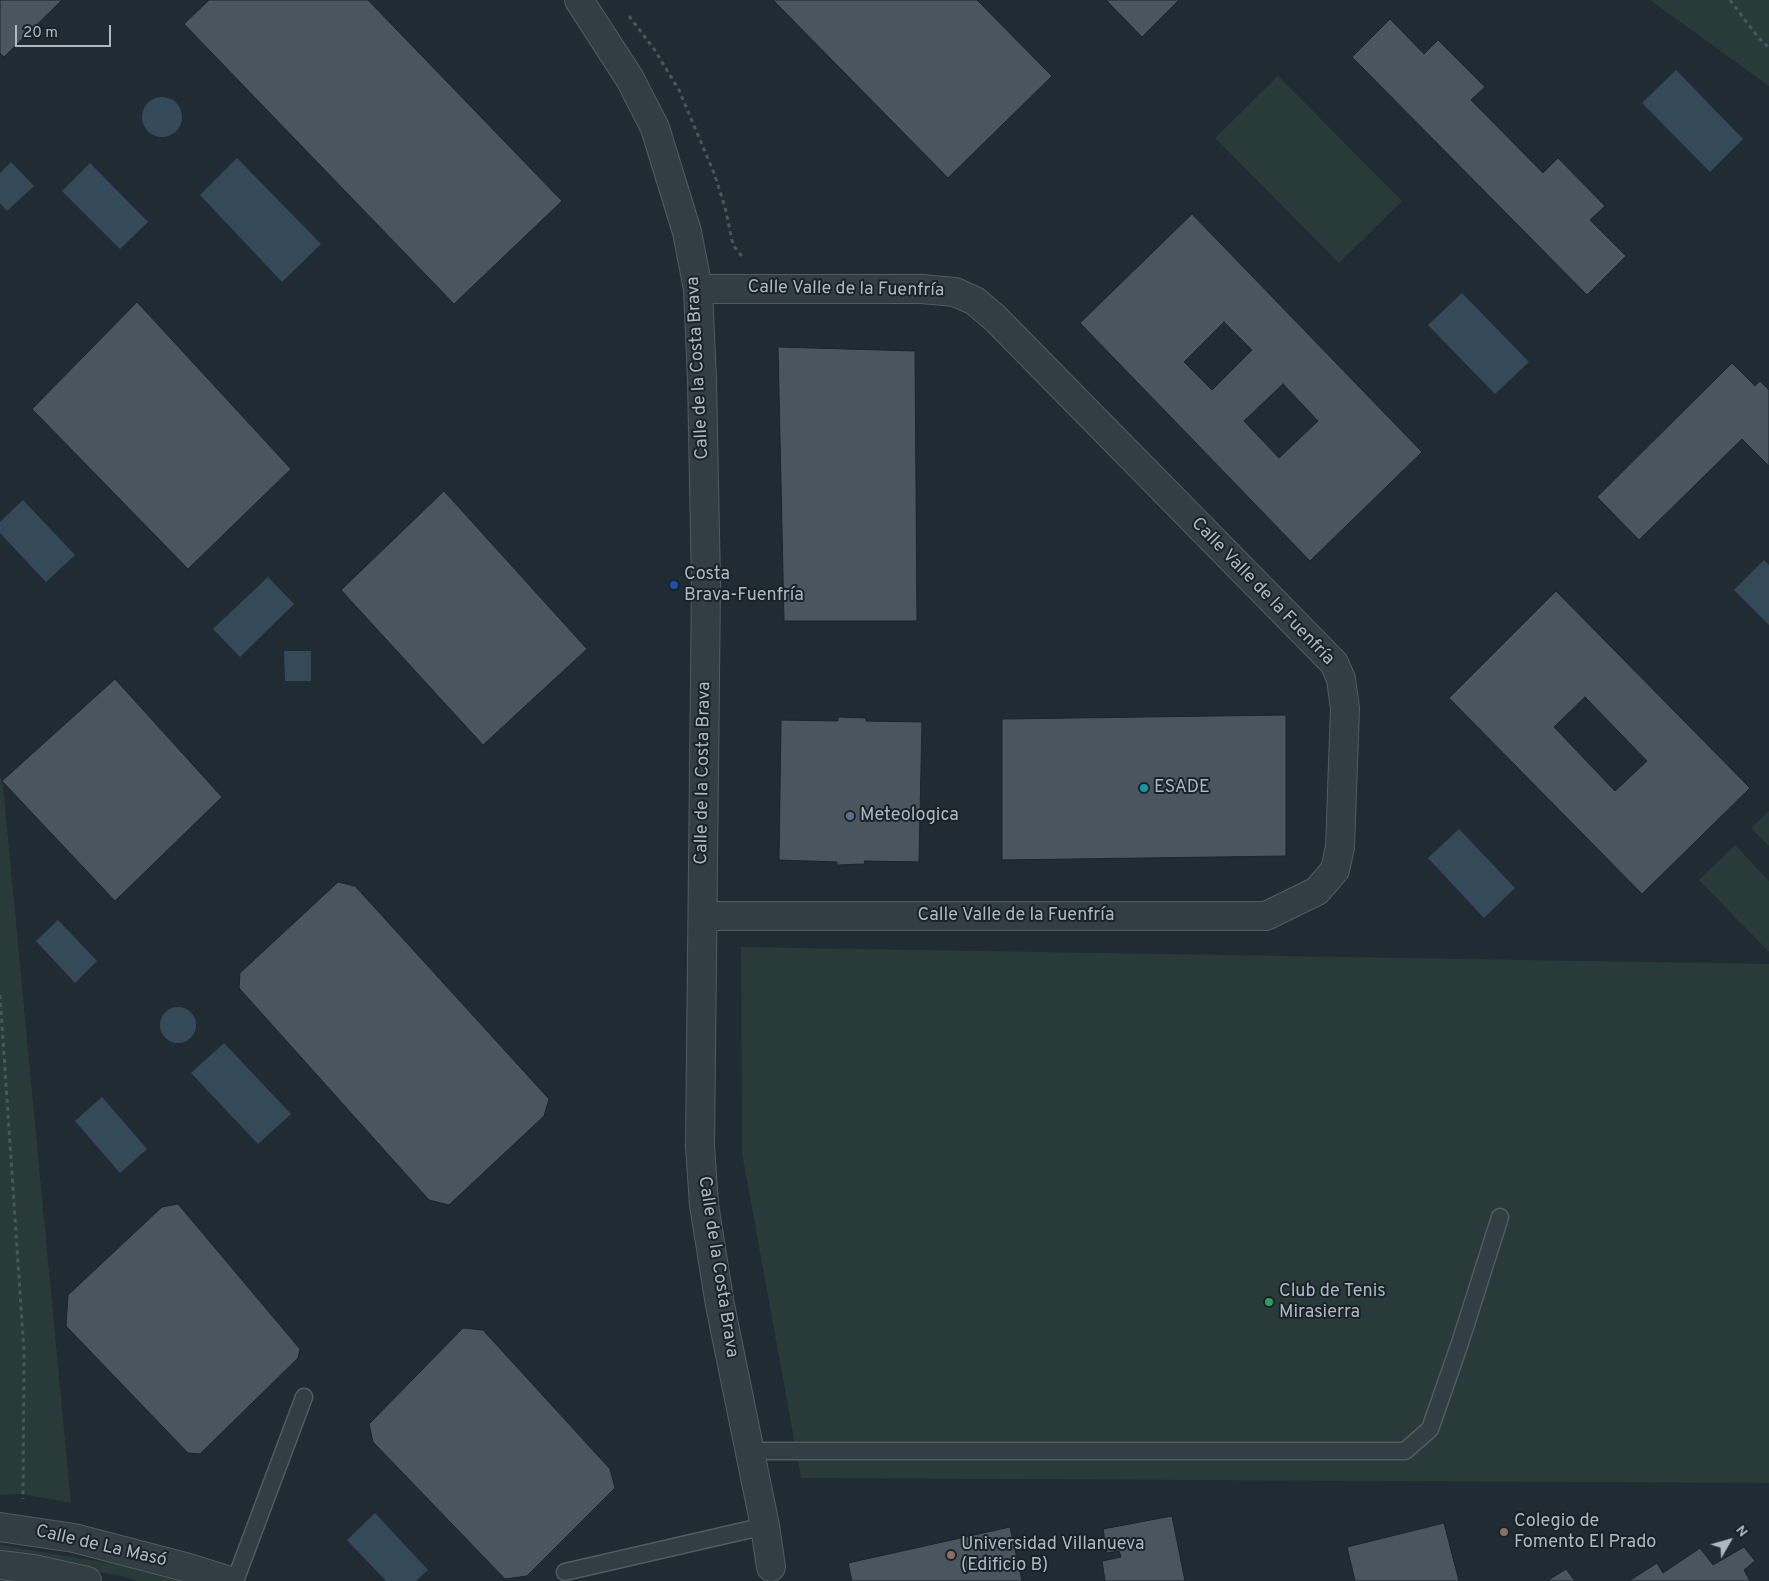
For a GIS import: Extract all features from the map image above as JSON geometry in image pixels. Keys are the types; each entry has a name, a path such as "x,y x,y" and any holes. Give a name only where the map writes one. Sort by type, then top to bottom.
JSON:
{"street":[{"name":"Calle de la Costa Brava","path":"579,0 630,79 656,128 687,232 698,289 702,380 706,584 700,1146 704,1205 720,1305 764,1526 772,1576"},
{"name":"Calle Valle de la Fuenfría","path":"698,289 922,289 955,292 975,301 995,318 1334,663 1342,679 1345,708 1340,847 1335,870 1317,891 1266,916 703,916"},
{"name":"Calle de La Masó","path":"10,1528 83,1540 189,1568 230,1581"},
{"name":"Calle de La Masó","path":"0,1565 32,1569 87,1581"}],"lane":[{"path":"749,1451 1405,1451 1430,1429 1460,1343 1500,1217"},
{"path":"235,1581 304,1397"},
{"path":"565,1572 764,1526"}],"path":[{"path":"1730,0 1757,36 1769,48"},
{"path":"0,995 24,1352 23,1494 10,1528"}],"green space":[{"path":"1650,0 1769,0 1769,86"},
{"path":"1278,76 1402,201 1339,263 1215,138"},
{"path":"0,776 3,786 71,1503 23,1494 0,1495"},
{"path":"1769,811 1769,846 1751,828"},
{"path":"1735,845 1769,881 1769,952 1699,880"},
{"name":"Club de Tenis Mirasierra","path":"741,947 1769,964 1769,1483 801,1478 742,1153"},
{"path":"0,1545 115,1564 179,1581 137,1581 121,1576 0,1554"}],"water":[{"path":"1676,70 1743,139 1710,172 1642,103"},
{"path":"158,97 166,97 173,100 179,106 182,117 179,128 173,134 166,137 158,137 151,134 145,128 142,121 142,113 145,106 151,100"},
{"path":"237,158 321,244 282,282 200,195"},
{"path":"11,162 34,186 7,211 0,203 0,173"},
{"path":"90,163 148,222 120,249 62,191"},
{"path":"1462,293 1529,362 1495,394 1428,325"},
{"path":"23,500 75,555 46,582 0,533 0,522"},
{"path":"1764,560 1769,565 1769,625 1734,590"},
{"path":"268,577 294,604 240,657 213,629"},
{"path":"284,651 311,651 311,681 285,681"},
{"path":"1459,829 1515,888 1484,918 1428,858"},
{"path":"58,920 97,961 75,983 36,941"},
{"path":"178,1007 185,1008 191,1012 195,1018 195,1032 191,1038 185,1042 178,1043 171,1042 165,1038 161,1032 160,1025 161,1018 165,1012 171,1008"},
{"path":"224,1043 291,1114 258,1144 191,1073"},
{"path":"102,1097 147,1149 120,1173 75,1121"},
{"path":"375,1513 428,1570 416,1581 386,1581 347,1540"}],"building":[{"path":"0,0 62,0 4,57 0,53"},
{"path":"209,0 368,0 562,201 454,304 184,24"},
{"path":"773,0 977,0 1052,76 948,178"},
{"path":"1106,0 1179,0 1142,37"},
{"path":"1390,19 1424,54 1438,40 1485,87 1471,100 1543,173 1558,158 1605,206 1590,220 1626,256 1587,295 1352,57"},
{"path":"1192,214 1422,452 1310,561 1080,323","holes":["1224,322 1252,350 1212,390 1184,362","1283,384 1318,421 1279,458 1244,421"]},
{"path":"137,302 291,469 188,569 32,409"},
{"path":"778,347 915,351 917,621 784,621"},
{"path":"1732,363 1755,386 1760,381 1769,390 1769,466 1742,439 1639,540 1597,497"},
{"path":"444,491 587,649 483,745 341,590"},
{"path":"1556,591 1750,788 1642,894 1449,698","holes":["1585,697 1647,761 1615,791 1554,727"]},
{"path":"115,679 222,797 115,901 2,781"},
{"name":"ESADE","path":"1286,715 1286,856 1002,860 1002,719"},
{"name":"Meteologica","path":"838,717 866,718 866,721 922,722 919,862 864,861 865,864 837,865 837,862 779,860 781,720 838,721"},
{"path":"338,882 355,886 549,1099 544,1116 449,1205 429,1200 239,988 240,973"},
{"path":"178,1204 300,1349 298,1358 200,1454 188,1453 66,1326 68,1295 162,1207"},
{"path":"463,1328 483,1330 610,1469 615,1488 527,1576 505,1579 373,1442 369,1424"},
{"path":"1172,1516 1185,1581 1105,1581 1102,1561 1121,1557 1119,1551 1107,1553 1103,1529"},
{"path":"1444,1523 1459,1581 1355,1581 1347,1547"},
{"name":"Universidad Villanueva (Edificio B)","path":"1010,1527 1022,1581 852,1581 848,1563"},
{"path":"1744,1547 1755,1561 1744,1570 1750,1581 1629,1581 1657,1563 1663,1573 1700,1548 1713,1565"},
{"path":"1566,1569 1575,1581 1547,1581"}],"place":[{"name":"Costa Brava-Fuenfría","path":"674,585"},
{"name":"ESADE","path":"1144,788"},
{"name":"Meteologica","path":"850,816"},
{"name":"Club de Tenis Mirasierra","path":"1269,1302"},
{"name":"Colegio de Fomento El Prado","path":"1504,1532"},
{"name":"Universidad Villanueva (Edificio B)","path":"951,1555"}]}
